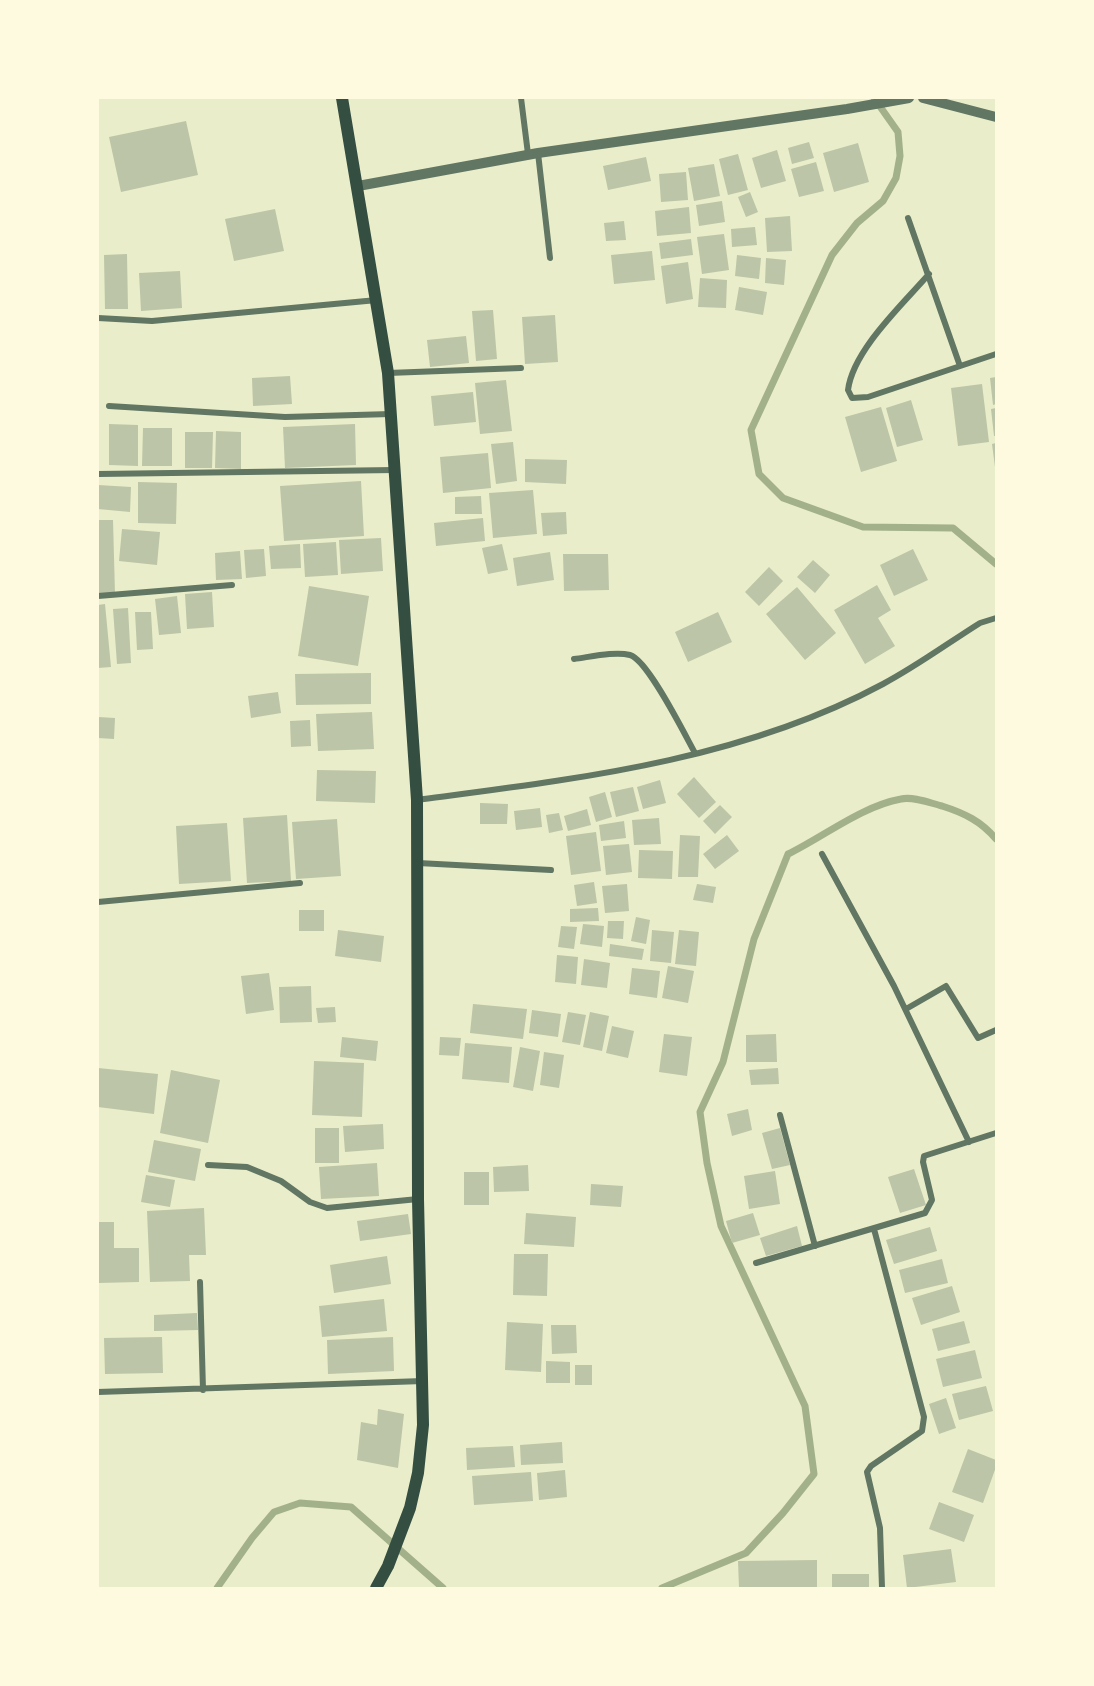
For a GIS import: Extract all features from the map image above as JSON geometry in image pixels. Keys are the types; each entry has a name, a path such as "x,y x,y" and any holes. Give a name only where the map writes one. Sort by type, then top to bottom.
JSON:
{"main road":[{"path":"342,98 378,300 388,373 417,800 418,1199 424,1381 423,1425 418,1473 410,1508 388,1566 376,1588"}],"street":[{"path":"521,98 533,153 550,258"},
{"path":"357,186 533,153 847,109 909,98"},
{"path":"923,98 996,117"},
{"path":"908,218 960,366"},
{"path":"929,274 873,340 854,368 848,390 852,398 860,399 996,354"},
{"path":"98,318 152,321 378,300"},
{"path":"388,373 520,368"},
{"path":"110,406 285,417 391,414"},
{"path":"98,474 395,470"},
{"path":"98,596 232,585"},
{"path":"417,800 600,776 754,737 873,688 980,623 996,618"},
{"path":"574,658 623,654 638,659 657,686 695,753"},
{"path":"822,854 906,1009 969,1142"},
{"path":"417,863 551,870"},
{"path":"98,902 300,883"},
{"path":"906,1009 946,986 978,1038 996,1030"},
{"path":"780,1115 814,1246"},
{"path":"756,1263 925,1213 932,1200 923,1162 924,1156 996,1133"},
{"path":"208,1165 247,1167 281,1182 310,1202 327,1208 418,1199"},
{"path":"874,1228 924,1417 922,1431 871,1466 867,1472 876,1506 882,1554 882,1588"},
{"path":"200,1282 203,1390"},
{"path":"98,1392 424,1381"}],"building":[{"path":"186,121 198,175 121,192 109,137"},
{"path":"809,142 814,158 792,164 788,148"},
{"path":"858,143 869,182 834,192 823,153"},
{"path":"777,150 786,181 761,188 752,158"},
{"path":"738,154 748,190 728,195 719,159"},
{"path":"646,157 651,181 608,190 603,166"},
{"path":"816,162 824,191 799,197 791,169"},
{"path":"714,164 720,196 694,201 688,168"},
{"path":"686,172 688,200 661,202 659,174"},
{"path":"750,192 758,212 746,217 738,197"},
{"path":"722,201 725,222 699,226 696,205"},
{"path":"689,207 691,233 657,236 655,211"},
{"path":"275,209 284,251 234,261 225,219"},
{"path":"790,216 792,251 767,252 765,218"},
{"path":"624,221 626,240 606,241 604,223"},
{"path":"755,227 757,245 732,247 731,229"},
{"path":"724,234 729,270 702,274 697,237"},
{"path":"691,239 693,255 661,259 659,243"},
{"path":"652,251 655,280 614,284 611,255"},
{"path":"127,254 128,309 105,309 104,255"},
{"path":"737,255 761,258 759,279 735,276"},
{"path":"766,258 786,260 784,285 765,283"},
{"path":"688,262 693,299 666,304 661,266"},
{"path":"180,271 182,308 141,311 139,273"},
{"path":"700,278 727,280 726,308 698,307"},
{"path":"739,287 767,292 763,315 735,310"},
{"path":"493,310 497,359 476,361 472,311"},
{"path":"555,315 558,362 525,364 522,317"},
{"path":"466,336 469,363 430,367 427,340"},
{"path":"290,376 292,404 253,406 252,378"},
{"path":"996,377 996,404 993,405 990,378"},
{"path":"506,380 512,431 480,434 475,383"},
{"path":"982,384 989,442 958,446 951,388"},
{"path":"473,392 476,422 434,426 431,396"},
{"path":"911,400 923,440 897,447 886,408"},
{"path":"881,407 897,461 861,472 845,417"},
{"path":"996,408 996,436 994,436 991,409"},
{"path":"109,424 138,425 138,466 109,465"},
{"path":"355,424 356,465 285,468 283,427"},
{"path":"143,428 172,428 172,466 142,466"},
{"path":"216,431 241,432 241,469 215,468"},
{"path":"185,432 213,432 212,468 185,468"},
{"path":"513,442 517,481 496,484 491,444"},
{"path":"996,443 996,467 995,467 992,444"},
{"path":"488,453 491,488 443,493 440,457"},
{"path":"525,459 567,460 566,484 525,482"},
{"path":"361,481 364,536 284,541 280,486"},
{"path":"138,482 177,483 176,524 138,523"},
{"path":"98,485 131,487 130,512 98,509"},
{"path":"533,490 537,534 493,538 489,493"},
{"path":"481,496 482,514 455,514 455,497"},
{"path":"566,512 567,534 543,536 541,513"},
{"path":"483,518 485,541 436,546 434,523"},
{"path":"98,520 113,520 115,594 98,595"},
{"path":"122,529 160,532 157,565 119,561"},
{"path":"381,538 383,571 341,574 339,540"},
{"path":"336,542 338,575 305,577 303,544"},
{"path":"300,544 301,568 271,569 269,546"},
{"path":"502,544 508,570 488,574 482,548"},
{"path":"264,549 266,576 246,578 244,550"},
{"path":"913,549 928,580 894,596 880,565"},
{"path":"240,551 242,579 216,580 215,553"},
{"path":"550,552 554,580 517,586 513,558"},
{"path":"563,554 608,554 609,590 564,591"},
{"path":"813,560 830,575 815,593 797,577"},
{"path":"769,567 783,581 759,606 745,592"},
{"path":"877,585 891,610 878,618 895,646 865,664 834,610"},
{"path":"309,586 369,596 358,666 298,656"},
{"path":"797,587 836,633 805,660 766,614"},
{"path":"212,592 214,627 187,629 185,594"},
{"path":"177,596 181,633 159,635 155,599"},
{"path":"105,604 111,667 98,668 98,605"},
{"path":"128,608 131,663 117,664 113,609"},
{"path":"135,612 151,612 153,649 137,650"},
{"path":"718,612 732,642 688,662 675,632"},
{"path":"371,673 371,704 296,705 295,674"},
{"path":"278,692 281,713 251,718 248,696"},
{"path":"372,712 374,749 318,751 316,714"},
{"path":"98,717 115,718 114,739 98,738"},
{"path":"310,720 311,746 291,747 290,721"},
{"path":"317,770 376,771 375,803 316,801"},
{"path":"694,777 716,802 699,818 677,794"},
{"path":"660,780 666,803 643,809 637,787"},
{"path":"633,787 639,811 616,817 610,792"},
{"path":"605,792 612,817 596,822 589,797"},
{"path":"480,803 508,804 507,824 480,824"},
{"path":"720,805 732,817 715,834 703,821"},
{"path":"540,808 542,827 516,830 514,811"},
{"path":"587,809 591,825 568,831 564,816"},
{"path":"559,813 563,830 549,833 546,815"},
{"path":"287,815 291,881 247,883 243,818"},
{"path":"659,818 661,844 634,845 632,820"},
{"path":"337,819 341,876 296,879 292,822"},
{"path":"624,821 626,838 601,841 599,825"},
{"path":"227,823 231,881 179,884 176,826"},
{"path":"596,832 601,871 571,875 566,836"},
{"path":"680,835 700,836 698,877 678,877"},
{"path":"727,835 739,851 715,869 703,854"},
{"path":"629,844 632,872 606,875 603,846"},
{"path":"639,850 673,851 672,879 638,878"},
{"path":"594,882 597,903 577,906 574,885"},
{"path":"627,884 629,911 605,913 602,886"},
{"path":"697,884 716,887 713,903 693,900"},
{"path":"598,908 599,921 570,922 570,909"},
{"path":"299,910 324,910 324,931 299,931"},
{"path":"636,917 650,920 646,944 631,941"},
{"path":"608,921 624,921 623,939 607,938"},
{"path":"583,924 604,926 602,947 580,944"},
{"path":"561,926 577,927 574,949 558,947"},
{"path":"338,930 384,936 381,962 335,956"},
{"path":"652,930 674,932 671,963 650,961"},
{"path":"679,930 699,932 696,966 675,964"},
{"path":"610,944 644,949 642,960 609,956"},
{"path":"557,955 578,957 576,984 555,982"},
{"path":"584,959 610,963 607,988 581,985"},
{"path":"668,966 694,971 688,1003 662,998"},
{"path":"632,968 660,971 657,998 629,994"},
{"path":"269,973 274,1010 246,1014 241,976"},
{"path":"311,986 312,1022 280,1023 279,987"},
{"path":"473,1004 527,1009 523,1039 470,1033"},
{"path":"335,1007 336,1022 318,1023 316,1008"},
{"path":"532,1010 561,1014 558,1037 529,1033"},
{"path":"568,1012 586,1015 580,1045 562,1042"},
{"path":"590,1012 609,1016 602,1051 583,1047"},
{"path":"612,1026 634,1031 628,1058 606,1053"},
{"path":"664,1034 692,1037 687,1076 659,1072"},
{"path":"776,1034 777,1062 746,1062 746,1035"},
{"path":"342,1037 378,1041 376,1061 340,1057"},
{"path":"440,1037 461,1038 459,1056 439,1055"},
{"path":"465,1043 512,1047 509,1083 462,1079"},
{"path":"520,1047 540,1051 533,1091 513,1087"},
{"path":"544,1052 564,1055 559,1088 540,1085"},
{"path":"314,1061 364,1063 362,1117 312,1115"},
{"path":"98,1068 158,1074 154,1114 98,1107"},
{"path":"778,1068 779,1084 751,1085 749,1070"},
{"path":"171,1070 220,1080 208,1143 160,1133"},
{"path":"748,1109 752,1130 732,1136 727,1114"},
{"path":"383,1124 384,1149 345,1152 343,1126"},
{"path":"315,1128 339,1128 339,1163 315,1163"},
{"path":"780,1128 790,1165 772,1169 762,1133"},
{"path":"154,1140 201,1149 195,1181 148,1172"},
{"path":"377,1163 379,1196 321,1199 319,1167"},
{"path":"528,1165 529,1191 494,1192 493,1167"},
{"path":"914,1169 926,1205 900,1213 888,1177"},
{"path":"775,1171 780,1204 749,1209 744,1176"},
{"path":"464,1172 489,1172 489,1205 464,1205"},
{"path":"146,1175 175,1180 170,1207 141,1202"},
{"path":"591,1184 623,1186 621,1207 590,1205"},
{"path":"204,1208 206,1255 189,1255 190,1281 150,1282 147,1211"},
{"path":"526,1213 576,1217 574,1247 524,1244"},
{"path":"753,1213 760,1235 732,1243 726,1221"},
{"path":"408,1214 411,1234 360,1241 357,1221"},
{"path":"98,1222 114,1222 114,1248 139,1248 139,1282 98,1283"},
{"path":"797,1226 802,1246 766,1256 760,1238"},
{"path":"930,1227 937,1251 894,1264 886,1240"},
{"path":"514,1254 548,1254 547,1296 513,1295"},
{"path":"387,1256 391,1284 334,1293 330,1265"},
{"path":"942,1259 948,1283 905,1293 899,1270"},
{"path":"952,1286 960,1312 921,1325 912,1298"},
{"path":"384,1299 387,1331 322,1337 319,1306"},
{"path":"197,1313 198,1330 154,1331 154,1315"},
{"path":"964,1321 970,1343 938,1351 932,1329"},
{"path":"507,1322 543,1324 541,1372 505,1370"},
{"path":"551,1325 576,1325 577,1353 552,1354"},
{"path":"162,1337 163,1373 105,1374 104,1338"},
{"path":"393,1337 394,1371 328,1374 327,1340"},
{"path":"975,1350 982,1378 943,1387 936,1359"},
{"path":"546,1361 570,1362 570,1383 546,1383"},
{"path":"575,1365 592,1365 592,1385 575,1385"},
{"path":"986,1386 993,1411 959,1420 952,1394"},
{"path":"946,1398 956,1428 939,1434 929,1404"},
{"path":"378,1409 404,1414 398,1468 357,1460 361,1422 377,1425"},
{"path":"562,1442 563,1463 521,1465 520,1445"},
{"path":"513,1446 515,1467 467,1470 466,1448"},
{"path":"968,1449 996,1460 996,1467 983,1503 952,1492"},
{"path":"565,1470 567,1497 539,1500 537,1473"},
{"path":"531,1472 533,1501 474,1505 472,1476"},
{"path":"939,1502 974,1515 964,1542 929,1529"},
{"path":"951,1549 956,1582 907,1588 903,1555"},
{"path":"817,1560 817,1588 739,1588 738,1561"},
{"path":"832,1574 869,1574 869,1588 832,1588"}],"waterway":[{"path":"874,98 898,132 900,156 896,178 883,201 857,223 832,255 751,430 759,474 783,498 863,527 953,528 996,564"},
{"path":"662,1588 746,1553 783,1513 814,1474 805,1406 721,1226 707,1163 700,1112 723,1062 754,939 788,854 857,815 886,803 906,798 927,802 965,815 978,822 996,839"},
{"path":"217,1588 252,1538 274,1512 300,1503 351,1507 443,1588"}]}
